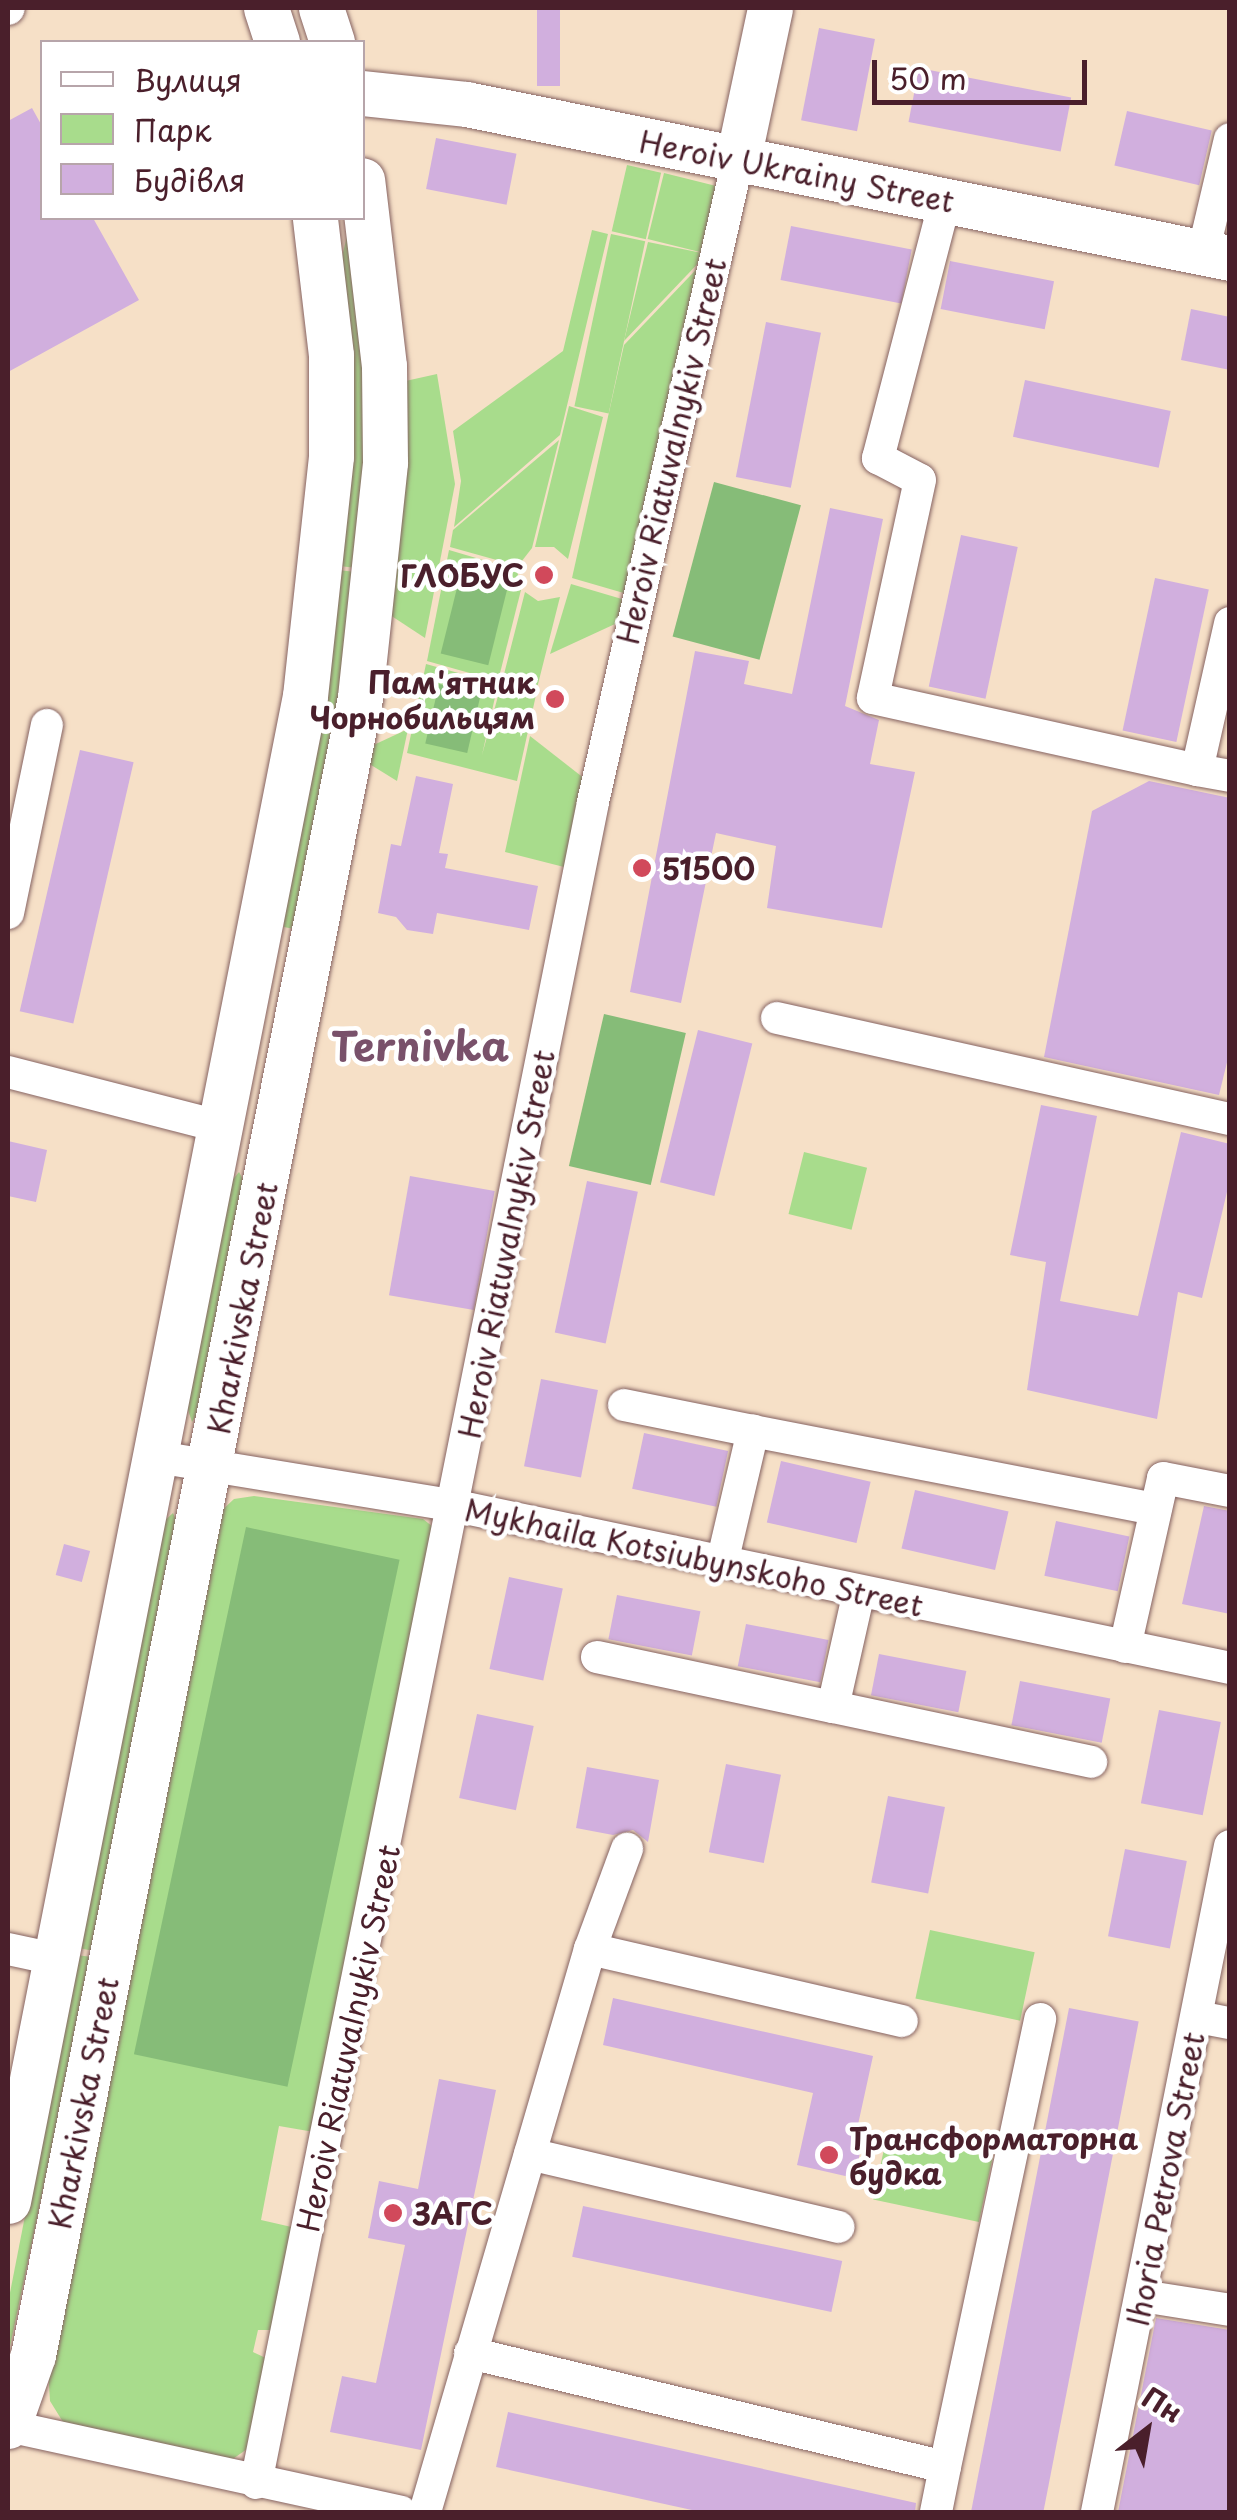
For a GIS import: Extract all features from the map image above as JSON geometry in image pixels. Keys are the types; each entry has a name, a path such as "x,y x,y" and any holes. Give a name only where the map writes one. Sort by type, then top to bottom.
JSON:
{"street":[{"path":"266,8 276,40"},
{"path":"320,8 331,40"},
{"name":"Heroiv Riatuvalnykiv Street","path":"256,2484 456,1506 624,656 770,8"},
{"name":"Heroiv Ukrainy Street","path":"365,93 466,104 1216,255"},
{"path":"1216,255 1230,139"},
{"path":"945,201 878,458 920,480 873,698 1214,773 1230,623"},
{"name":"Kharkivska Street","path":"8,2426 32,2355 212,1465 360,697 385,462 384,366 365,205"},
{"name":"Kharkivska Street","path":"8,2201 262,931 305,696 331,456 331,356 314,220"},
{"path":"8,913 48,725"},
{"path":"262,931 314,941"},
{"path":"777,1018 1230,1119"},
{"path":"8,1072 222,1127 276,1137"},
{"path":"624,1405 1156,1509"},
{"path":"722,1563 753,1431"},
{"name":"Mykhaila Kotsiubynskoho Street","path":"157,1457 456,1506 1230,1668"},
{"path":"1125,1647 1163,1478 1230,1491"},
{"path":"834,1707 859,1592"},
{"path":"597,1657 1091,1762"},
{"name":"Ihoria Petrova Street","path":"1096,2512 1142,2296 1214,2020 1230,1846"},
{"path":"425,2512 590,1949 627,1849"},
{"path":"8,1949 55,1959"},
{"path":"590,1949 902,2021"},
{"path":"936,2512 1040,2019"},
{"path":"530,2154 838,2227"},
{"path":"1142,2296 1230,2310"},
{"path":"470,2353 944,2467"},
{"path":"8,2426 256,2484 402,2512"}],"green space":[{"path":"627,165 661,173 646,239 612,231"},
{"path":"664,173 723,188 707,254 648,239"},
{"path":"592,230 608,234 560,435 454,527 461,481 453,431 563,351"},
{"path":"611,234 645,241 609,413 574,406"},
{"path":"347,236 355,260 367,425 356,568 340,566 341,261"},
{"path":"648,242 707,254 624,341"},
{"path":"710,255 634,596 572,578 624,345"},
{"path":"437,374 455,484 425,638 387,613 401,382"},
{"path":"569,406 603,417 568,559 554,547 535,547"},
{"path":"559,440 532,548 518,566 450,547 453,530"},
{"path":"714,482 801,505 760,660 673,637"},
{"path":"449,550 517,570 521,590 498,681 427,661"},
{"path":"462,568 510,580 488,665 441,653"},
{"path":"339,570 355,572 338,703 294,929 284,927 283,914"},
{"path":"571,584 632,602 628,618 550,654"},
{"path":"525,592 538,601 560,597 536,692 502,682"},
{"path":"426,664 498,684 482,755 501,685 536,695 517,781 407,753"},
{"path":"439,684 481,694 467,753 425,743"},
{"path":"408,729 397,781 363,760 365,749"},
{"path":"530,736 585,779 564,867 505,852"},
{"path":"604,1014 686,1033 651,1185 569,1166"},
{"path":"804,1152 867,1168 852,1230 789,1214"},
{"path":"239,1172 247,1187 202,1407 192,1422 186,1404 229,1184"},
{"path":"254,1496 423,1519 437,1530 314,2132 279,2126 261,2220 296,2228 275,2330 258,2330 253,2352 270,2360 250,2447 227,2463 63,2422 50,2401 48,2369 219,1513 234,1499"},
{"path":"173,1513 179,1527 94,1951 78,1948 162,1523"},
{"path":"246,1527 400,1560 288,2087 134,2054"},
{"path":"930,1930 1035,1952 1020,2021 915,1998"},
{"path":"76,1955 92,1957 8,2356 8,2303"},
{"path":"887,2135 993,2157 979,2222 873,2200"}],"building":[{"path":"537,8 560,8 560,86 537,86"},
{"path":"819,28 875,39 857,131 801,120"},
{"path":"919,68 1071,98 1061,152 909,122"},
{"path":"32,108 40,122 40,220 94,220 139,300 8,372 8,121"},
{"path":"1127,111 1212,131 1199,185 1114,166"},
{"path":"436,138 516,154 507,205 426,189"},
{"path":"791,226 912,249 901,303 781,280"},
{"path":"950,261 1054,281 1045,329 941,309"},
{"path":"1191,309 1230,317 1230,370 1181,360"},
{"path":"766,322 821,333 791,488 736,477"},
{"path":"1025,380 1171,411 1159,468 1013,437"},
{"path":"830,508 883,519 845,706 879,720 870,764 915,772 882,928 767,908 776,846 716,833 681,1003 630,992 695,651 749,661 744,684 792,694"},
{"path":"961,535 1018,547 986,699 929,687"},
{"path":"1155,578 1209,589 1176,742 1123,731"},
{"path":"80,750 134,762 73,1024 20,1011"},
{"path":"416,776 453,784 439,853 448,854 445,868 538,886 529,930 437,913 433,934 407,930 396,917 378,913 391,844 401,846"},
{"path":"1149,781 1230,798 1230,1050 1219,1095 1044,1057 1092,811"},
{"path":"698,1030 752,1044 714,1196 660,1182"},
{"path":"1041,1105 1097,1116 1060,1301 1138,1316 1181,1132 1230,1144 1230,1179 1202,1298 1178,1292 1157,1419 1027,1390 1046,1262 1010,1255"},
{"path":"8,1141 47,1150 36,1202 8,1196"},
{"path":"410,1176 495,1191 474,1310 389,1295"},
{"path":"587,1181 638,1192 606,1343 555,1333"},
{"path":"541,1379 598,1390 581,1477 524,1466"},
{"path":"644,1433 728,1451 716,1507 632,1489"},
{"path":"781,1461 871,1482 856,1543 767,1522"},
{"path":"915,1490 1009,1512 995,1570 902,1548"},
{"path":"1204,1506 1230,1511 1230,1614 1182,1604"},
{"path":"1056,1521 1129,1537 1118,1591 1044,1576"},
{"path":"64,1544 90,1551 82,1582 56,1575"},
{"path":"509,1577 563,1588 543,1680 489,1669"},
{"path":"617,1595 700,1611 692,1655 608,1639"},
{"path":"746,1624 828,1640 820,1682 738,1666"},
{"path":"879,1654 966,1671 958,1712 871,1695"},
{"path":"1020,1681 1110,1699 1102,1743 1011,1725"},
{"path":"1159,1710 1221,1722 1203,1815 1141,1803"},
{"path":"477,1714 534,1726 516,1810 459,1798"},
{"path":"726,1764 781,1775 764,1863 709,1852"},
{"path":"587,1767 659,1780 648,1842 633,1830 613,1835 576,1828"},
{"path":"888,1796 945,1807 928,1893 871,1882"},
{"path":"1125,1849 1187,1861 1170,1948 1108,1936"},
{"path":"613,1998 873,2056 854,2143 862,2145 854,2178 797,2165 813,2093 603,2045"},
{"path":"1069,2008 1139,2022 1043,2512 971,2512"},
{"path":"439,2079 496,2090 421,2450 330,2432 342,2376 376,2383 405,2245 368,2238 379,2181 418,2189"},
{"path":"583,2206 842,2261 831,2312 572,2257"},
{"path":"1156,2318 1230,2330 1230,2512 1118,2512"},
{"path":"508,2412 916,2503 915,2512 701,2512 496,2467"}],"place":[{"name":"ГЛОБУС","path":"544,575"},
{"name":"Пам'ятник Чорнобильцям","path":"555,699"},
{"name":"51500","path":"642,868"},
{"name":"Трансформаторна будка","path":"829,2155"},
{"name":"ЗАГС","path":"393,2213"}],"district":[{"name":"Ternivka","path":"420,1045"}]}
